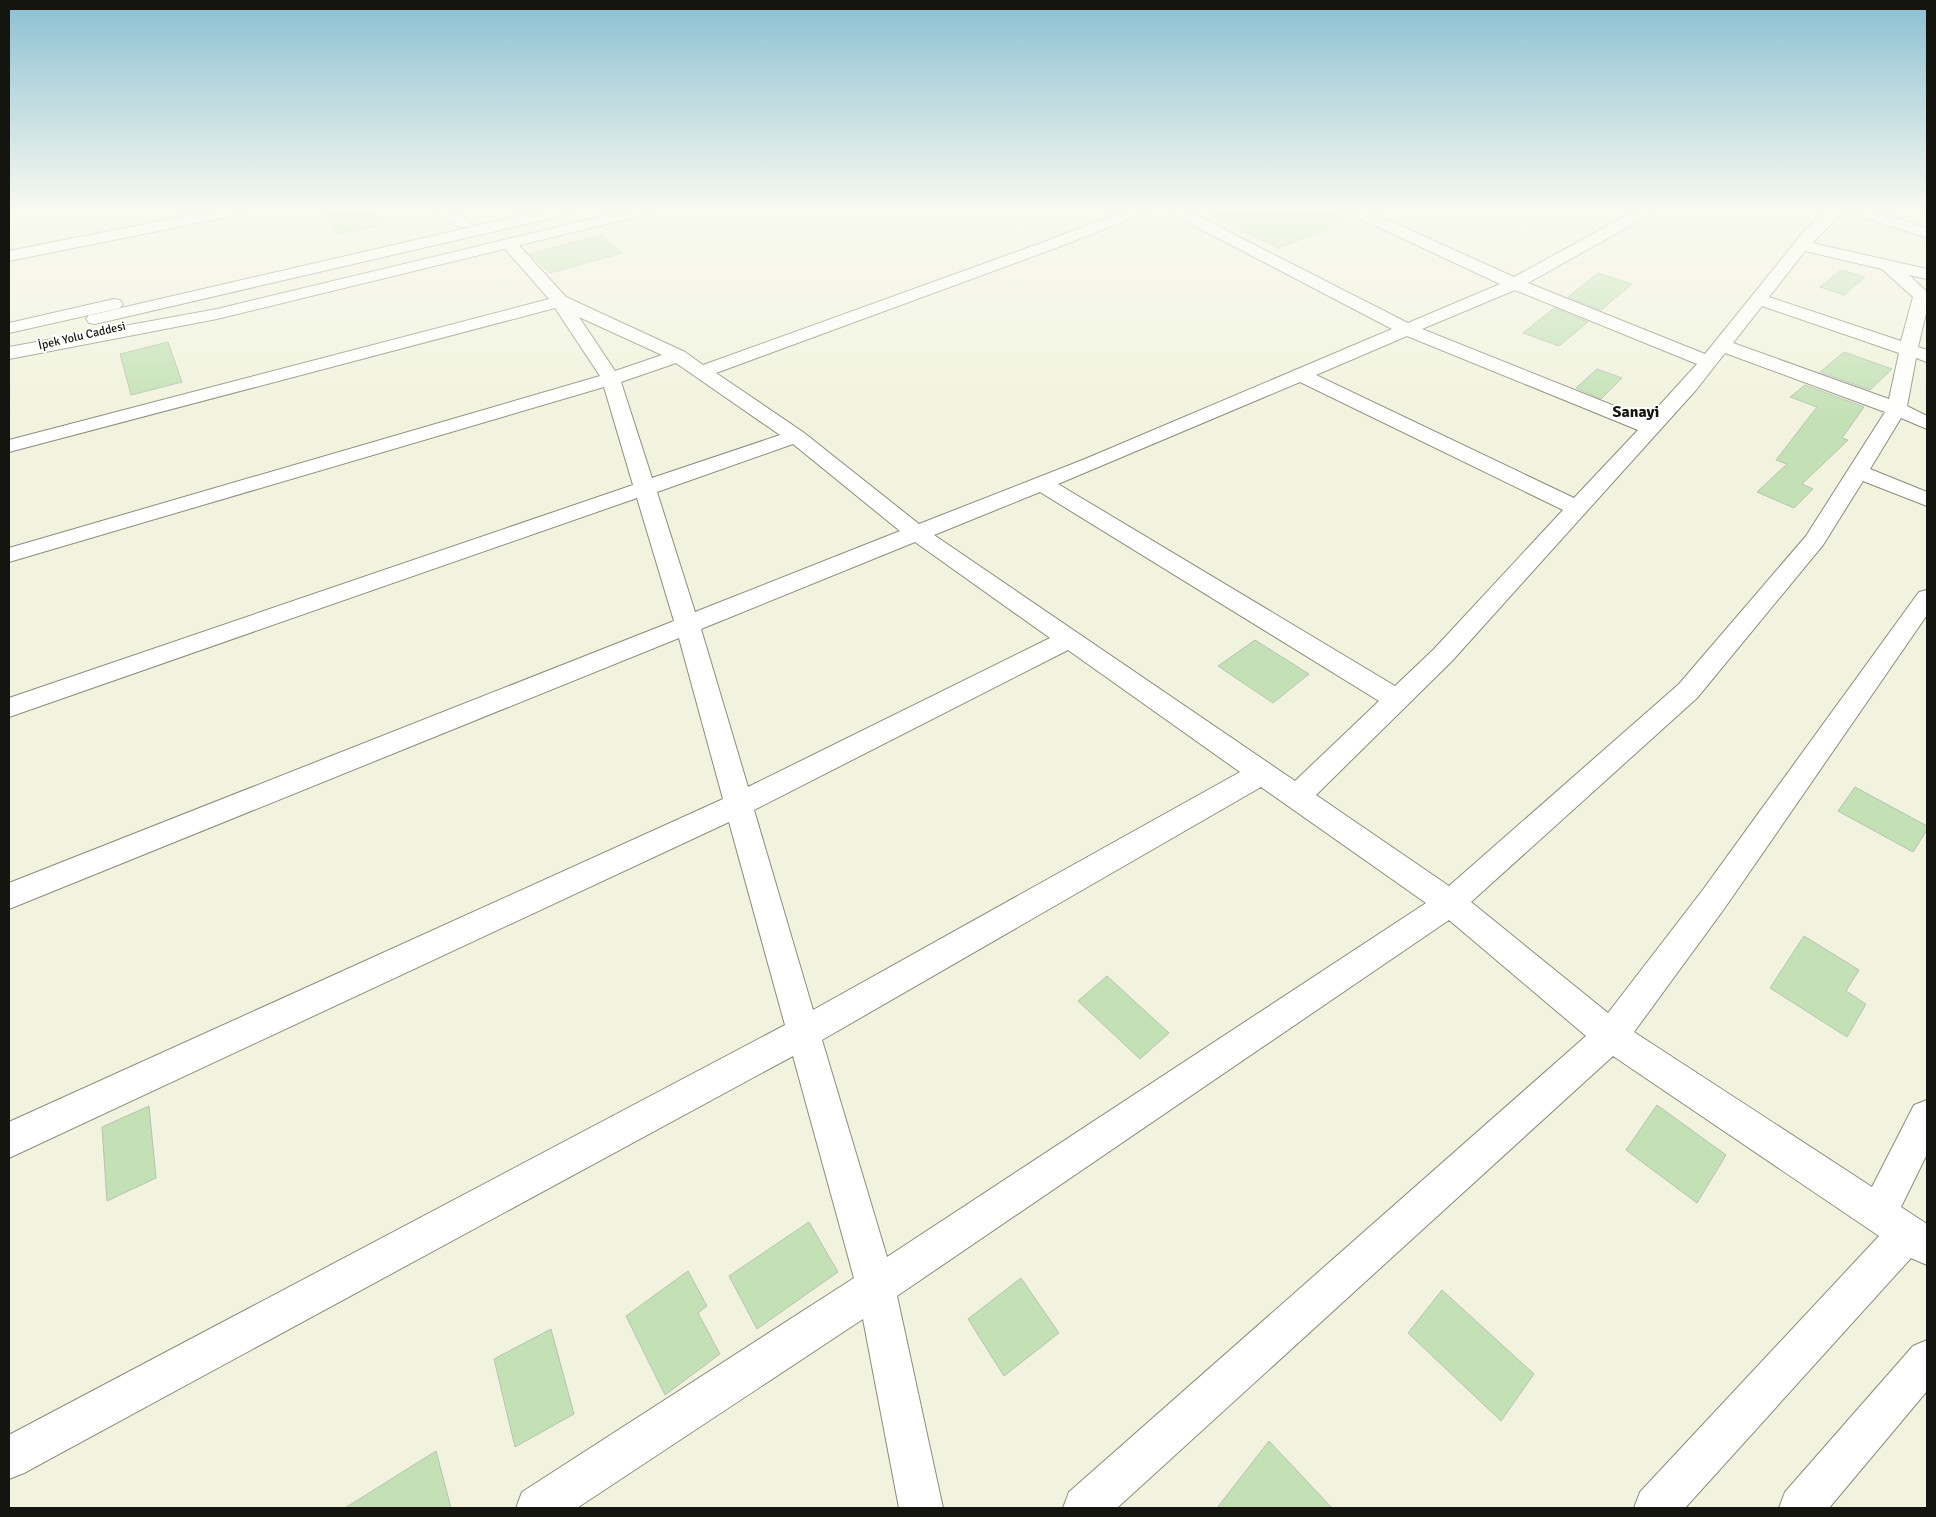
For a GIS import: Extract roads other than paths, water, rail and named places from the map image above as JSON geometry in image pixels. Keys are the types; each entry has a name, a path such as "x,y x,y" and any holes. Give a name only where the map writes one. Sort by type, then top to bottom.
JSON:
{"main road":[{"path":"9,328 224,279"},
{"name":"İpek Yolu Caddesi","path":"9,339 268,279"},
{"name":"İpek Yolu Caddesi","path":"9,353 323,279"},
{"path":"9,353 216,314 361,279"},
{"path":"540,279 560,301 611,379 686,624 876,1286 921,1508"},
{"path":"701,372 957,279"},
{"path":"1308,279 1408,330 1650,428"},
{"path":"1503,279 1708,362"},
{"path":"9,896 1041,483 1302,375 1523,279"},
{"path":"1297,798 1443,655 1650,428 1708,362 1774,279"},
{"path":"538,1508 876,1286 1450,903 1688,691 1815,540 1897,409 1918,352 1922,296 1903,279"},
{"path":"1758,299 1918,352"},
{"path":"9,446 560,301 678,356 796,436 915,532 1450,903 1611,1036 1904,1231"},
{"path":"1721,346 1897,409 1927,423"},
{"path":"9,555 611,379 678,356"},
{"path":"1302,375 1577,508"},
{"path":"9,708 796,436"},
{"path":"1858,471 1927,500"},
{"path":"1041,483 1397,700"},
{"path":"1085,1508 1611,1036 1713,900 1927,598"},
{"path":"9,1140 738,805 1069,639"},
{"path":"9,1458 803,1034 1262,773"},
{"path":"1656,1508 1904,1231 1927,1117"},
{"path":"1801,1508 1927,1360"}],"district":[{"name":"Sanayi","path":"1636,412"}]}
